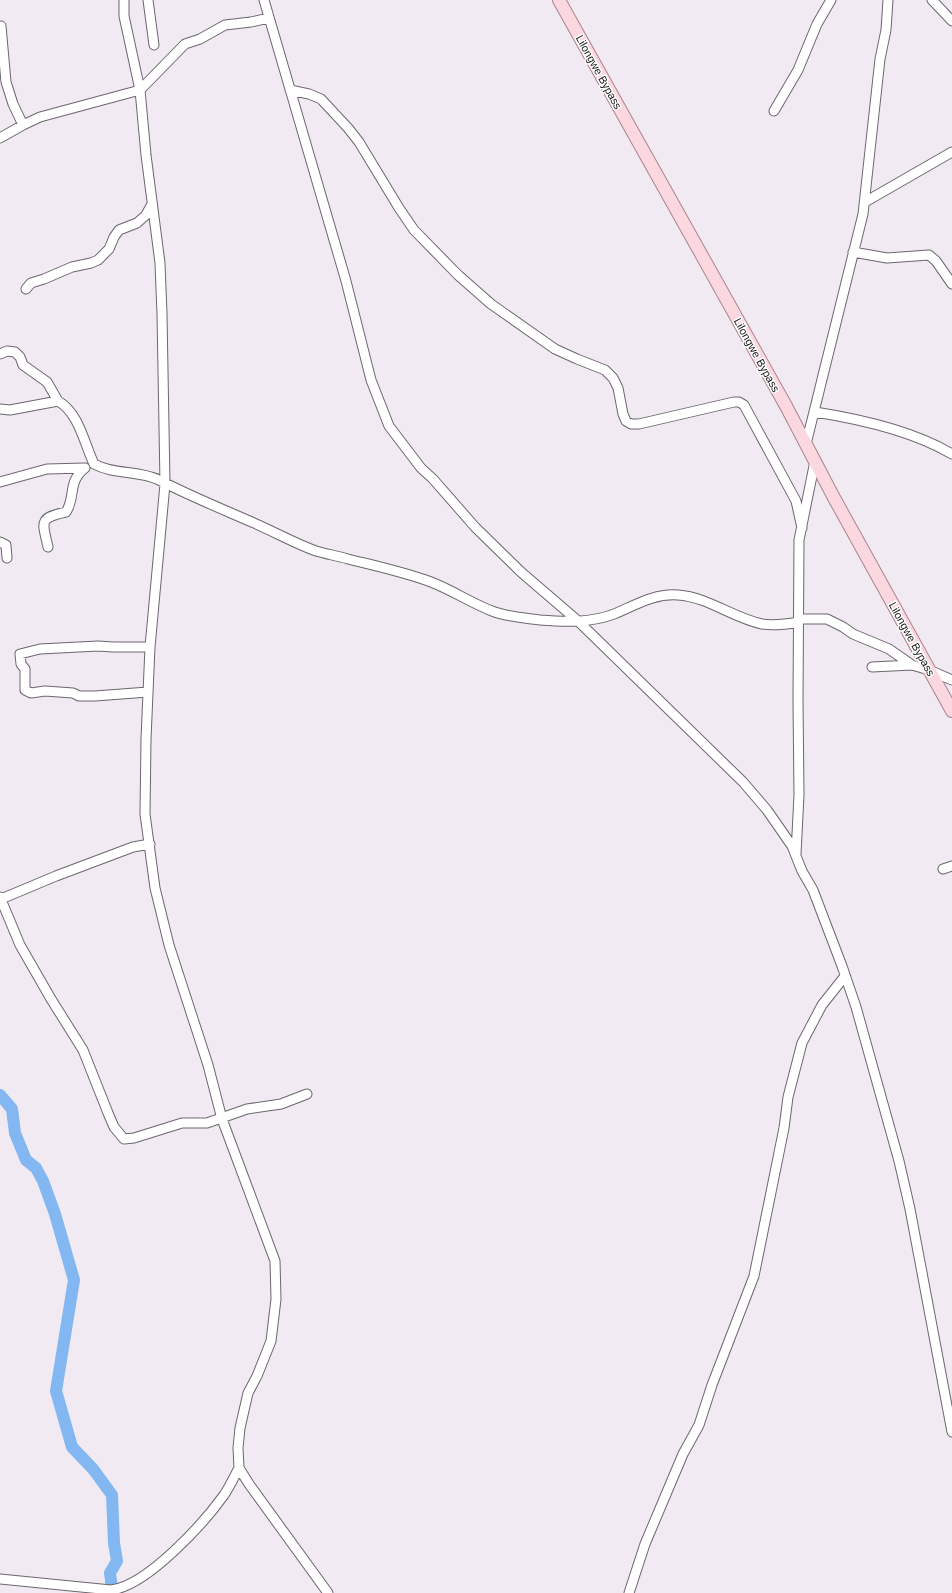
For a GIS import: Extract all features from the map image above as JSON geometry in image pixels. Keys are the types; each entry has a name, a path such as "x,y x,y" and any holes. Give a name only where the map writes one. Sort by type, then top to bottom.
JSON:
{"main road":[{"name":"Lilongwe Bypass","path":"559,0 806,444 833,496 952,711"}],"street":[{"path":"124,0 124,16 140,90 146,155 160,264 165,484 150,646 145,807 155,888 165,932 208,1065 222,1119 275,1261 276,1299 271,1341 257,1376 248,1393 244,1407 238,1448 239,1468 328,1593"},
{"path":"148,0 154,45"},
{"path":"264,0 346,281 371,380 389,426 421,468 433,479 474,527 521,572 578,621 757,796 796,855 802,871 813,890 845,976 899,1161 910,1209 952,1432"},
{"path":"774,110 798,70 817,24 831,0"},
{"path":"806,444 865,202 880,59 886,30 888,0"},
{"path":"932,0 952,21"},
{"path":"0,138 40,117 140,90 184,44 200,38 225,25 269,18"},
{"path":"0,26 4,67 8,87 13,104 23,125"},
{"path":"290,90 310,94 321,99 348,128 359,142 414,230 470,287 503,313 555,349 605,370 613,378 618,388 623,414 626,421 631,424 639,424 734,402 739,402 744,405 796,501 802,528"},
{"path":"865,202 952,152"},
{"path":"26,289 31,282 44,279 72,267 98,260 109,249 119,230 138,223 146,215 152,204"},
{"path":"853,252 887,258 929,255 936,260 952,284"},
{"path":"0,354 7,351 15,352 20,357 23,365 48,382 58,401 63,404 80,427 94,464 102,469 145,476 158,480 317,551 388,569 431,582 493,612 509,616 541,620 578,621 613,614 638,603 669,595 696,598 762,624 784,625 799,620 827,619 843,627 852,634 889,649 912,665 929,670 952,680"},
{"path":"0,409 10,410 58,401"},
{"path":"815,412 853,419 895,430 937,446 952,454"},
{"path":"796,855 799,795 799,540 815,461"},
{"path":"48,547 43,523 52,515 66,512 69,507 73,483 78,473 94,464"},
{"path":"0,482 47,469 85,468"},
{"path":"0,542 6,545 7,558"},
{"path":"148,692 95,696 79,696 73,693 45,691 31,693 25,690 25,669 21,664 20,654 45,648 150,646"},
{"path":"872,667 912,665"},
{"path":"150,844 133,847 1,898 20,946 41,983 83,1050 114,1127 124,1139 134,1138 182,1123 207,1123 247,1109 281,1104 308,1094"},
{"path":"943,869 952,866"},
{"path":"629,1593 645,1544 683,1454 699,1425 712,1385 754,1276 784,1128 788,1097 802,1043 822,1005 845,976"},
{"path":"0,1579 112,1590 125,1586 161,1563 192,1531 214,1508 225,1493 239,1468"}],"waterway":[{"path":"0,1095 12,1109 15,1133 26,1160 36,1168 43,1181 55,1214 74,1280 56,1391 72,1447 93,1469 112,1495 114,1543 117,1561 110,1573 112,1588"}]}
